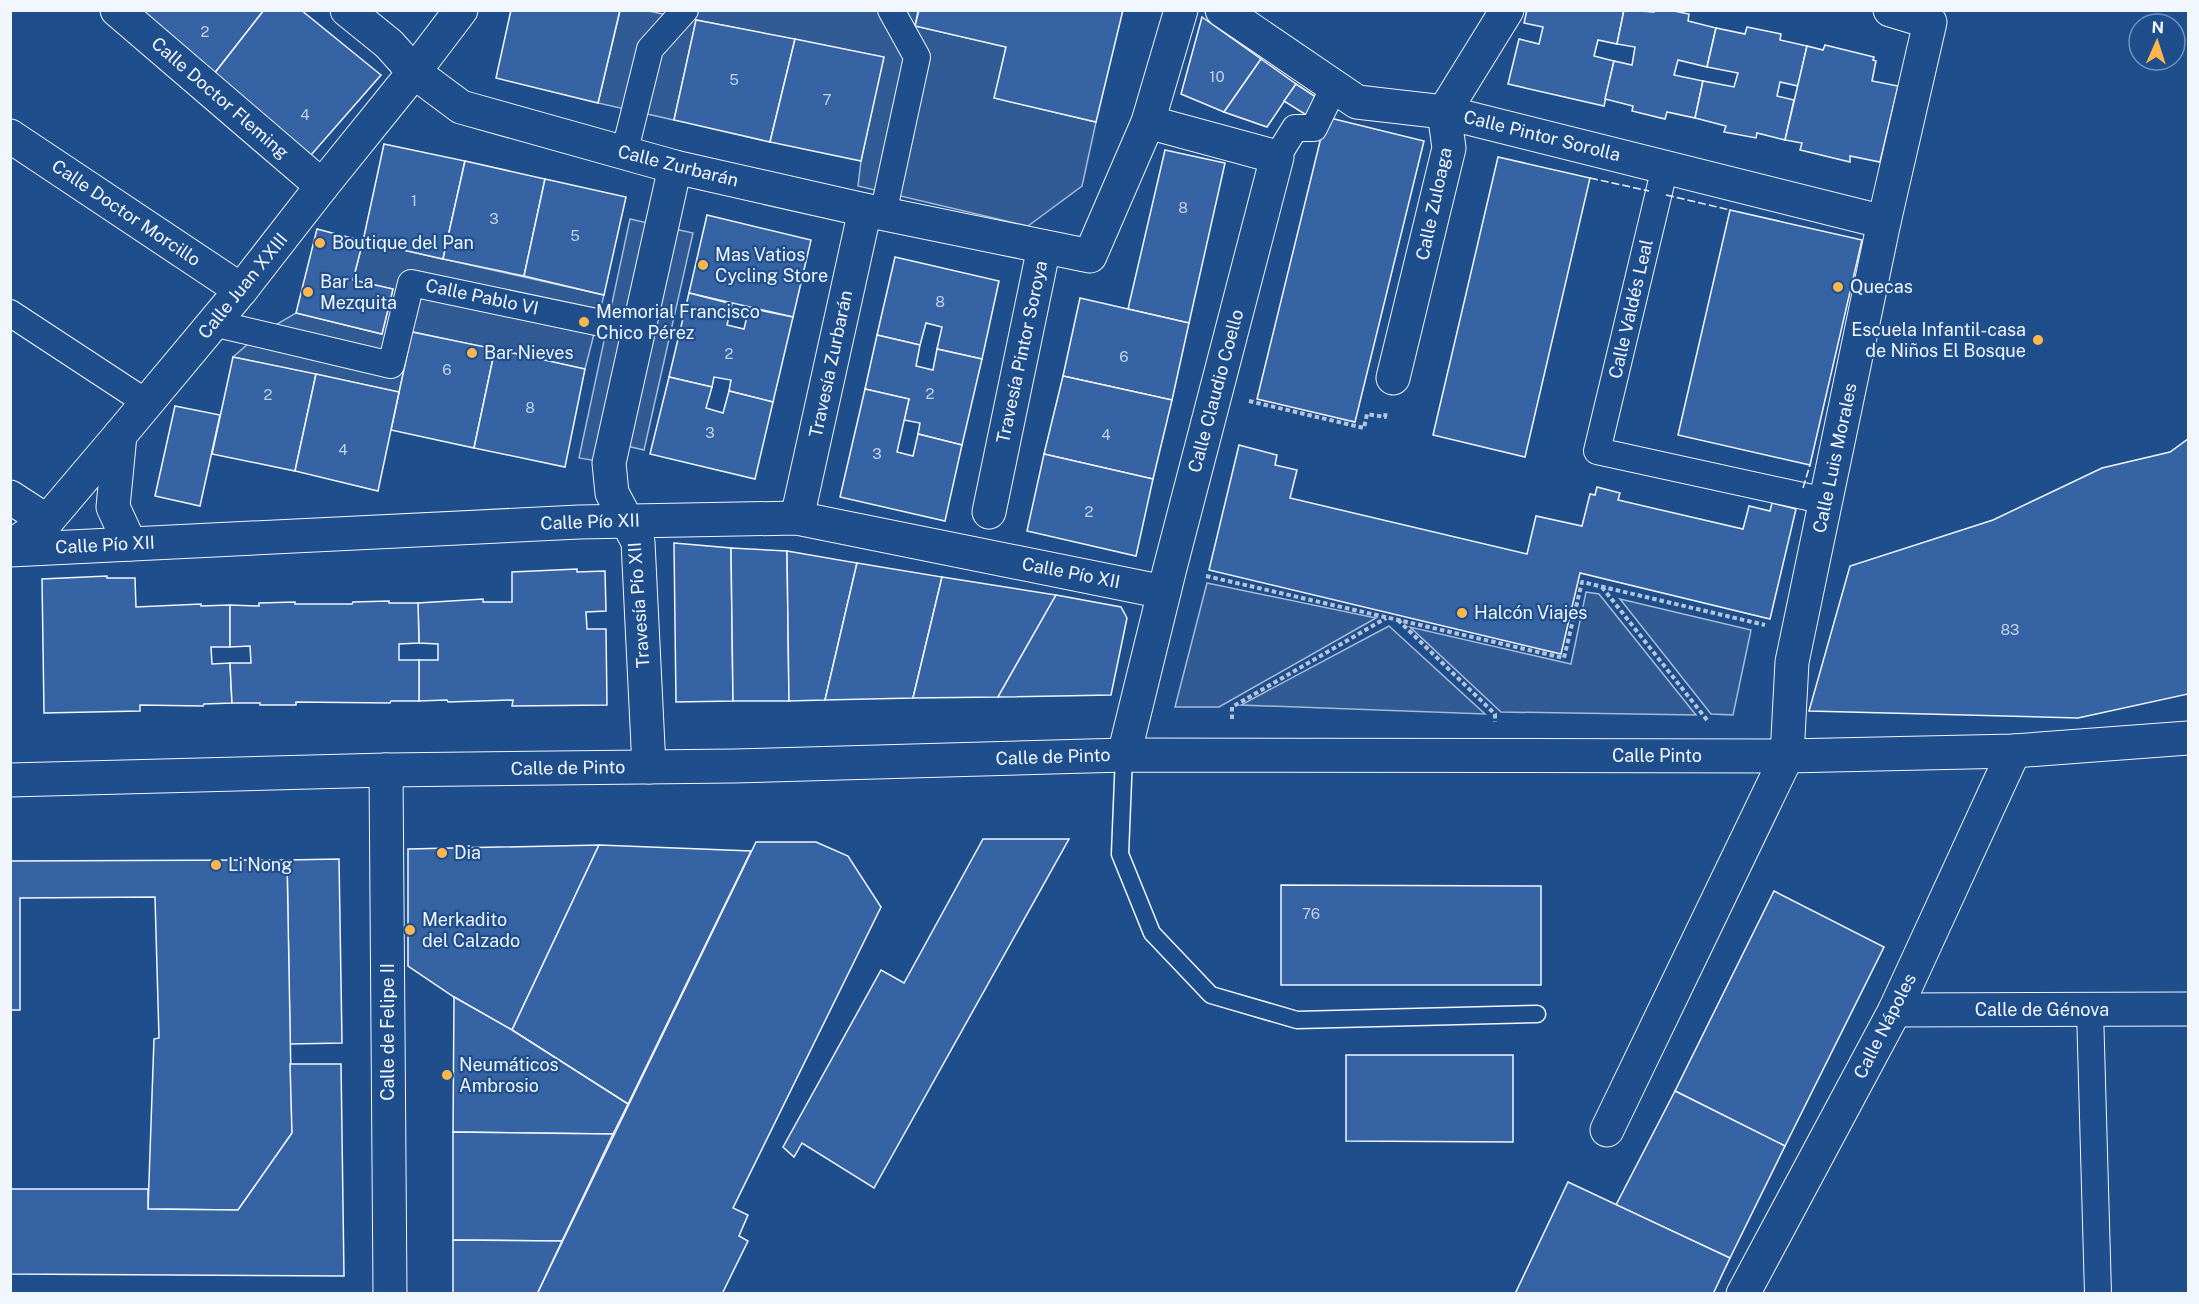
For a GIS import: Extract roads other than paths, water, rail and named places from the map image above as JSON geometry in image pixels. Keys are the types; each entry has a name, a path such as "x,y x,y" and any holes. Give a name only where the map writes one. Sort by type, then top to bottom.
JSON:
{"street":[{"name":"Calle Doctor Fleming","path":"117,10 322,186"},
{"name":"Calle Zurbarán","path":"347,10 389,44 414,72 461,106 675,167 874,212 1044,247"},
{"name":"Calle Juan XXIII","path":"10,548 47,521 120,435 241,290 461,10"},
{"path":"624,154 650,49 685,10"},
{"path":"874,212 917,57 891,10"},
{"name":"Travesía Pintor Soroya","path":"988,512 1044,247 1090,256 1148,122 1181,10"},
{"name":"Calle Pintor Sorolla","path":"1222,10 1357,102 1444,112 1884,222"},
{"path":"1444,112 1507,10"},
{"name":"Calle Luis Morales","path":"1787,756 1792,662 1884,222 1929,22 1890,10"},
{"path":"1148,122 1277,157 1295,128 1314,128 1334,87"},
{"name":"Calle Zuloaga","path":"1393,378 1449,148 1444,112"},
{"name":"Calle Doctor Morcillo","path":"10,136 241,290"},
{"name":"Calle Claudio Coello","path":"1124,755 1277,157"},
{"name":"Calle Valdés Leal","path":"1665,166 1596,451 1826,501"},
{"name":"Travesía Pío XII","path":"649,767 638,542 612,494 609,464 675,167"},
{"name":"Travesía Zurbarán","path":"797,518 874,212"},
{"name":"Calle Pablo VI","path":"213,323 391,365 411,283 639,331"},
{"path":"10,313 147,402"},
{"path":"120,435 113,507 130,544"},
{"path":"10,496 47,521"},
{"name":"Calle Pío XII","path":"10,548 627,520 797,518 1167,580"},
{"name":"Calle Pinto","path":"1124,755 1787,756 2014,751 2188,738"},
{"name":"Calle Nápoles","path":"1743,1293 1895,1010 2014,751"},
{"name":"Calle de Pinto","path":"11,780 1124,755"},
{"path":"1607,1130 1787,756"},
{"path":"10,761 11,780"},
{"name":"Calle de Felipe II","path":"386,770 390,1293"},
{"name":"Calle de Génova","path":"1895,1010 2188,1009"},
{"path":"2090,1010 2098,1293"}],"lane":[{"path":"1124,755 1120,854 1152,933 1211,995 1297,1020 1538,1014"}],"place":[{"name":"Boutique del Pan","path":"320,243"},
{"name":"Mas Vatios Cycling Store","path":"703,265"},
{"name":"Quecas","path":"1838,287"},
{"name":"Bar La Mezquita","path":"308,292"},
{"name":"Memorial Francisco Chico Pérez","path":"584,322"},
{"name":"Escuela Infantil-casa de Niños El Bosque","path":"2038,340"},
{"name":"Bar Nieves","path":"472,353"},
{"name":"Halcón Viajes","path":"1462,613"},
{"name":"Dia","path":"442,853"},
{"name":"Li Nong","path":"216,865"},
{"name":"Merkadito del Calzado","path":"410,930"},
{"name":"Neumáticos Ambrosio","path":"447,1075"}]}
